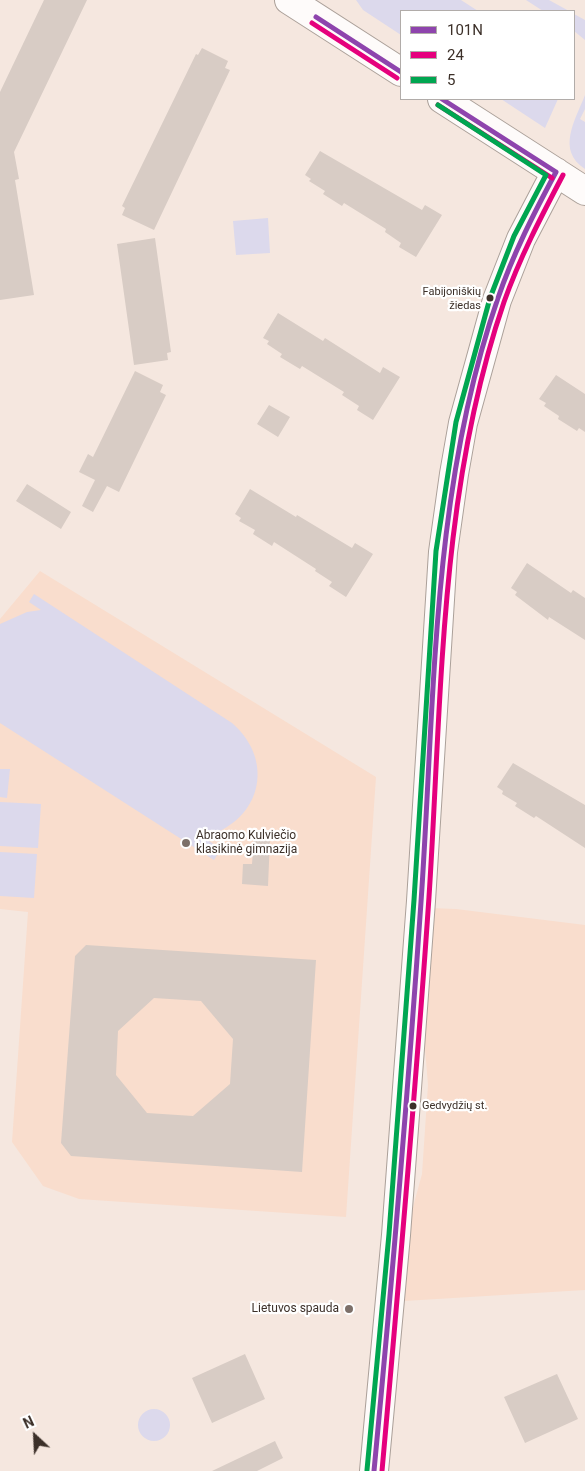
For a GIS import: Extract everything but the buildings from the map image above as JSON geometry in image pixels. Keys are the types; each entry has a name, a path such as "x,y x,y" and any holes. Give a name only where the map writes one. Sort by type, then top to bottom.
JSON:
{"main road":[{"path":"289,0 400,71"},
{"path":"444,100 585,190"},
{"path":"374,1471 396,1235 421,901 443,552 451,494 463,423 497,300 521,240 556,172"}],"shaded area":[{"path":"356,0 461,0 476,10 400,10 400,34 363,10"},
{"path":"526,0 549,0 567,10 541,10"},
{"path":"575,15 585,20 585,40 575,32"},
{"path":"585,95 585,109 580,119 585,122 585,169 576,161 571,153 570,135"},
{"path":"503,100 558,100 545,128"},
{"path":"268,218 270,253 236,255 233,221"},
{"name":"Abraomo Kulviečio klasikinė gimnazija","path":"40,571 376,777 346,1217 79,1199 43,1186 12,1142 28,912 0,909 0,619"},
{"path":"34,594 232,723 246,739 254,755 258,773 256,789 249,805 238,819 222,830 203,837 221,849 214,860 0,723 0,624 27,612 41,610 29,602"},
{"path":"0,769 10,769 7,798 0,797"},
{"path":"0,802 41,804 38,848 0,846"},
{"path":"0,852 37,854 34,898 0,896"},
{"path":"430,908 456,909 585,925 585,1290 404,1301 410,1218 422,1174 428,1085 423,1024"},
{"path":"154,1409 166,1413 170,1425 166,1437 154,1441 142,1437 138,1425 142,1413"}],"transit line":[{"name":"101N","path":"316,17 400,71"},
{"name":"24","path":"312,23 397,78"},
{"name":"101N","path":"444,100 556,172"},
{"name":"24","path":"438,105 552,178"},
{"name":"5","path":"367,1470 389,1234 414,900 436,551 456,422 490,298 514,236 546,175 438,105"},
{"name":"101N","path":"374,1471 411,1044 434,673 448,520 460,445 476,371 498,298 524,234 556,172"},
{"name":"24","path":"382,1471 419,1041 441,672 455,521 467,447 483,374 504,302 524,253 563,175"}],"place":[{"name":"Fabijoniškių žiedas","path":"490,298"},
{"name":"Abraomo Kulviečio klasikinė gimnazija","path":"186,843"},
{"name":"Gedvydžių st.","path":"413,1106"},
{"name":"Lietuvos spauda","path":"349,1309"}]}
